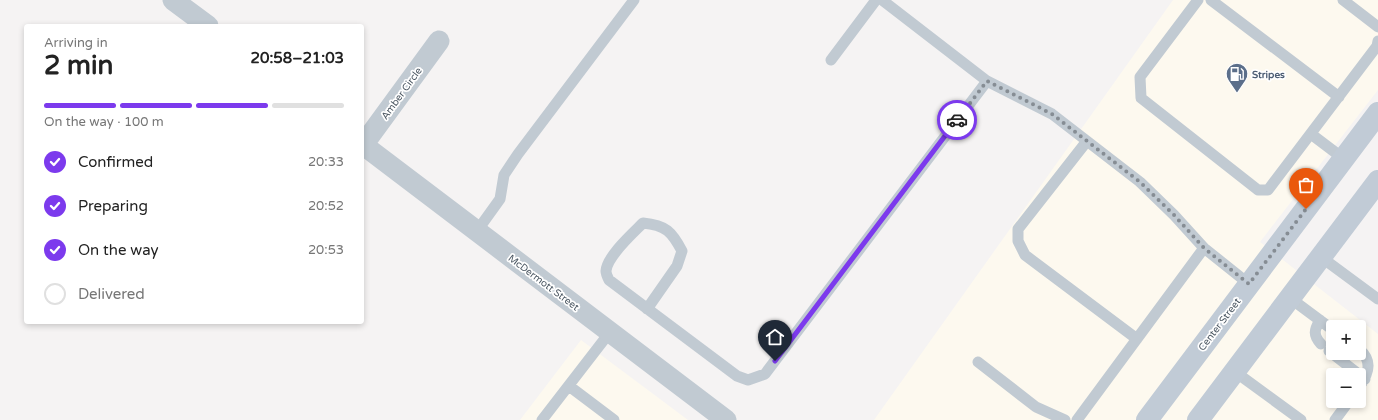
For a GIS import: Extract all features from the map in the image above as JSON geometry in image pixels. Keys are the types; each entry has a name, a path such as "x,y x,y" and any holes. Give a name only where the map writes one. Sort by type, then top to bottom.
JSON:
{"main road":[{"name":"Center Street","path":"1147,420 1378,113"},
{"path":"1198,420 1378,181"}],"street":[{"path":"173,0 205,24"},
{"name":"Amber Circle","path":"364,143 439,41"},
{"name":"McDermott Street","path":"364,145 726,420"}],"lane":[{"path":"478,231 500,199 504,176 518,154 634,0"},
{"path":"831,60 876,0"},
{"path":"882,0 987,81 1052,114 1140,182 1174,215 1204,248 1249,284"},
{"path":"1198,0 1140,76 1142,98 1258,190 1268,190 1377,46 1378,41"},
{"path":"1211,0 1339,97"},
{"path":"1343,0 1378,27"},
{"path":"647,308 677,266 682,252 672,234 657,224 643,223 610,261 606,271 609,280 737,376 748,380 765,374 987,81"},
{"path":"1311,134 1344,159"},
{"path":"1087,141 1018,229 1018,241 1025,255 1137,339"},
{"path":"1077,420 1204,248"},
{"path":"1321,257 1378,299"},
{"path":"1290,298 1326,325"},
{"path":"1320,320 1314,334 1325,348 1346,368"},
{"path":"542,420 610,332"},
{"path":"1366,357 1368,359 1369,368 1366,374"},
{"path":"978,362 1036,406 1065,420"},
{"path":"1234,371 1301,420"},
{"path":"569,386 614,420"},
{"path":"1335,420 1344,408"}],"shaded area":[{"path":"1173,0 1378,0 1378,90 1260,242 1360,320 1326,320 1326,360 1366,360 1366,325 1378,334 1378,420 874,420"},
{"path":"581,340 688,420 520,420"}],"way so far":[{"path":"957,120 987,81 1052,114 1140,182 1174,215 1204,248 1249,284 1306,209"}],"place":[{"name":"Stripes","path":"1237,94"}],"route":[{"path":"775,361 957,120"}]}
